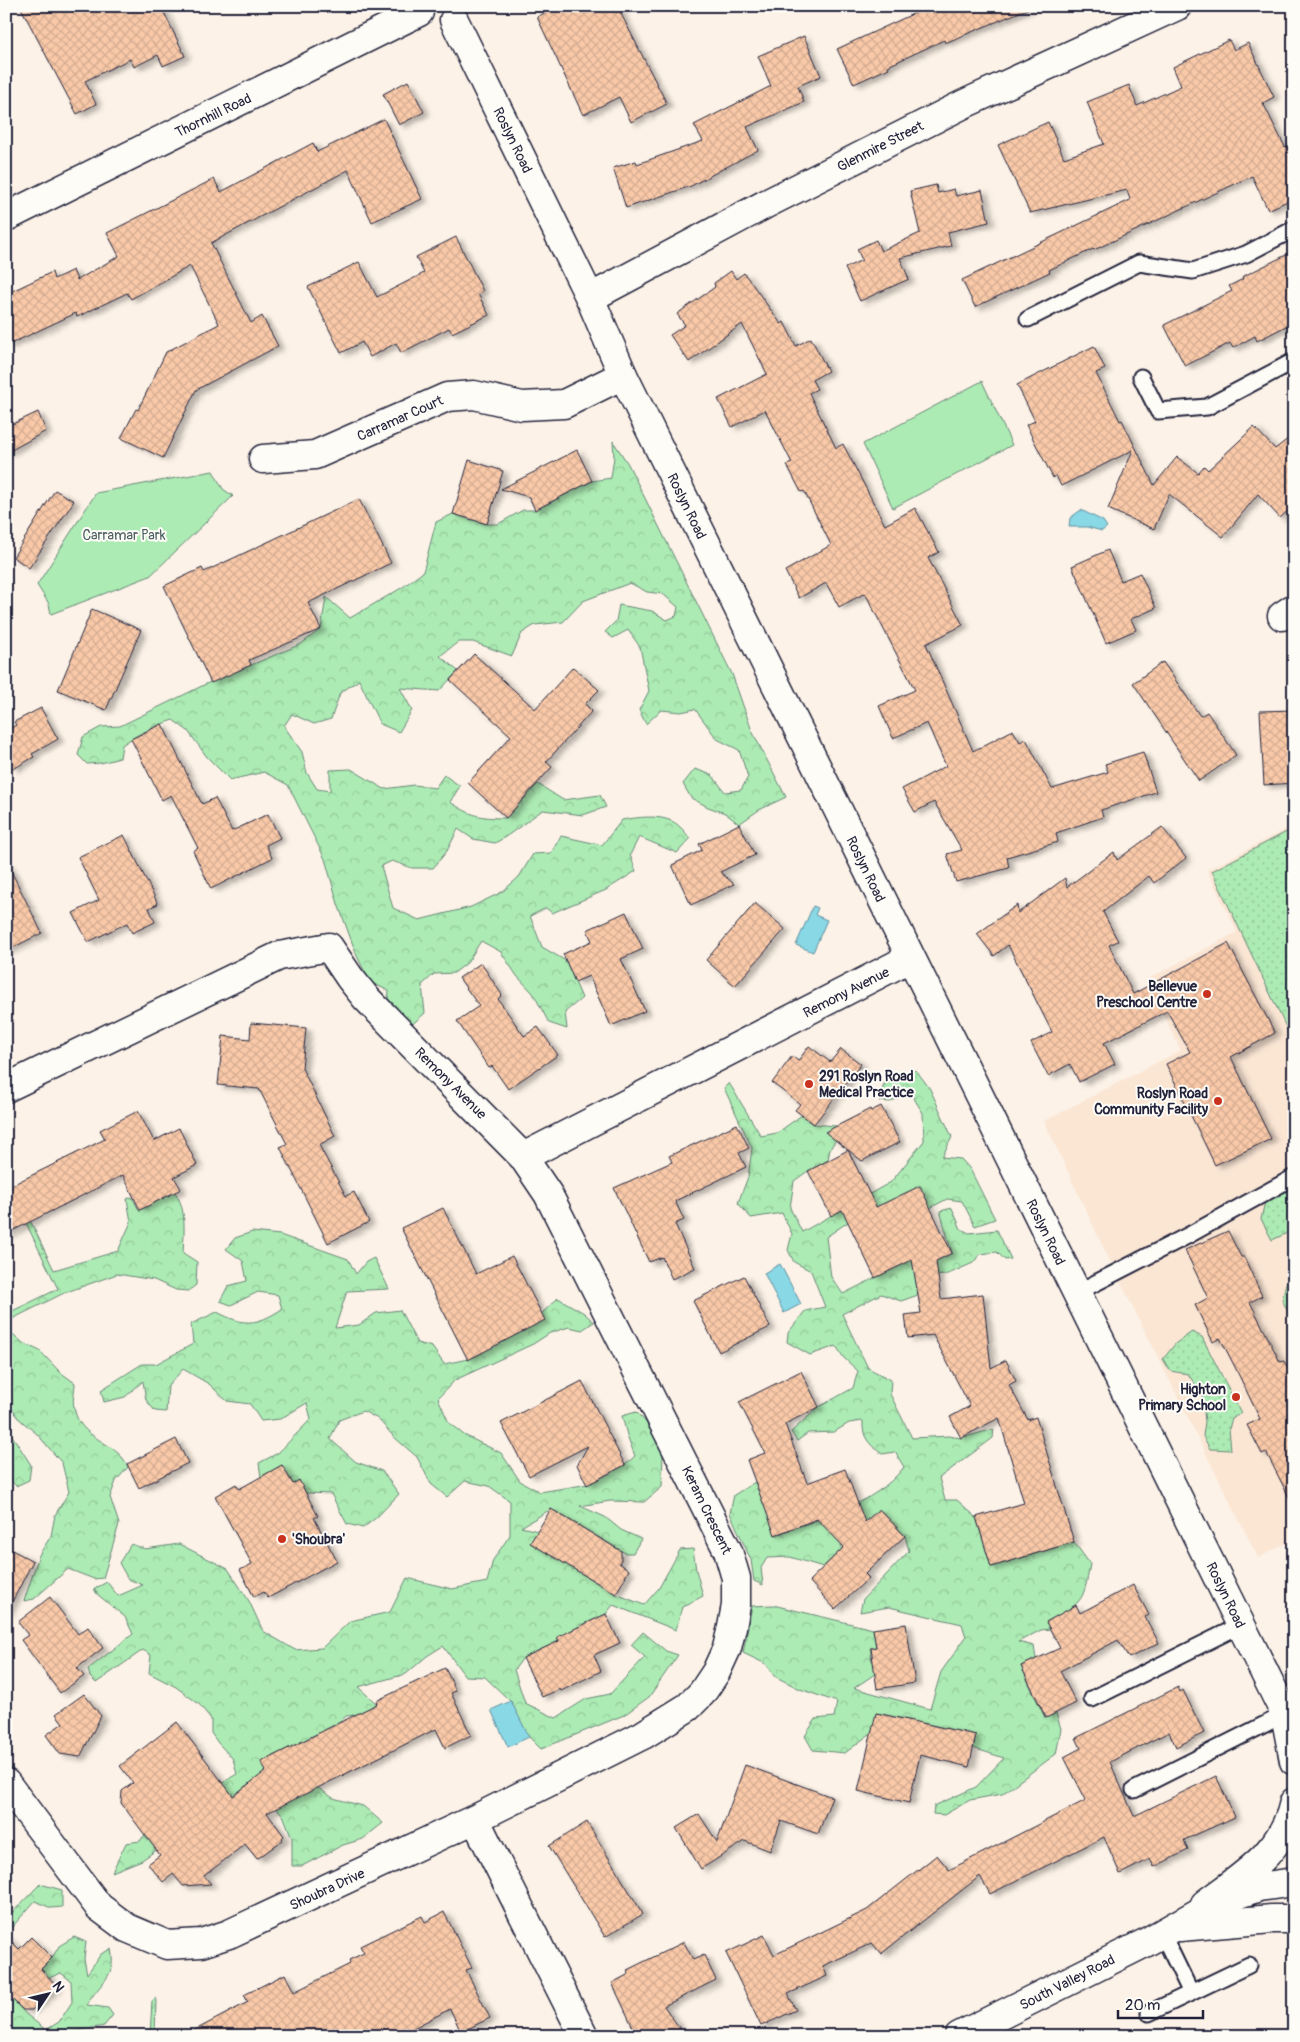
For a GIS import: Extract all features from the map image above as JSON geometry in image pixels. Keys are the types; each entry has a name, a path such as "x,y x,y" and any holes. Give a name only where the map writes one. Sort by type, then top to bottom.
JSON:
{"street":[{"name":"Glenmire Street","path":"590,298 764,205 964,104 1177,6"},
{"path":"418,9 423,17 434,24 441,24 458,13"},
{"name":"Thornhill Road","path":"6,217 418,9"},
{"name":"Roslyn Road","path":"458,13 590,298 623,375 1076,1293 1290,1721 1294,1743"},
{"name":"Carramar Court","path":"263,459 315,455 447,397 474,395 522,406 564,404 623,375"},
{"name":"Remony Avenue","path":"6,1088 279,956 329,947 366,998 523,1157 910,958"},
{"name":"Keram Crescent","path":"474,1820 642,1735 688,1707 702,1693 716,1672 727,1648 736,1604 736,1578 728,1551 548,1194 523,1157"},
{"path":"1290,1721 1294,1761"},
{"name":"Shoubra Drive","path":"6,1783 99,1907 127,1928 167,1945 201,1943 229,1934 474,1820"},
{"path":"1168,1930 1265,1856 1284,1831 1294,1802"},
{"path":"474,1820 584,2036"},
{"name":"South Valley Road","path":"959,2036 1168,1930 1208,1906 1259,1888 1294,1882"},
{"name":"South Valley Road","path":"1168,1930 1272,1918 1294,1919"}],"lane":[{"path":"1028,319 1139,263 1193,271 1246,254 1294,229"},
{"path":"1141,377 1158,411 1207,407 1294,361"},
{"path":"1076,1293 1190,1235 1294,1177"},
{"path":"1092,1699 1241,1625"},
{"path":"1134,1790 1290,1721"},
{"path":"1168,1930 1191,1993"},
{"path":"1149,2013 1249,1964"}],"shaded area":[{"path":"1294,825 1294,1539 1258,1558 1107,1255 1044,1121 1181,1050 1146,980 1237,932 1207,870"}],"green space":[{"path":"982,381 1012,445 893,508 863,444"},
{"path":"613,441 628,464 732,674 752,731 786,797 759,810 739,824 725,813 691,798 683,784 695,769 712,775 725,792 741,790 748,777 739,750 717,739 695,709 681,712 661,710 646,724 639,710 649,691 640,647 628,630 613,638 605,632 616,621 619,605 652,611 667,620 676,616 678,607 663,594 647,592 630,583 583,601 563,622 535,625 522,633 512,656 473,642 458,642 440,656 458,671 439,691 400,688 412,710 399,732 380,724 359,680 340,693 331,719 314,724 292,714 284,726 302,752 307,773 317,789 330,791 330,770 351,769 384,789 414,785 435,788 444,775 460,786 450,802 477,815 497,818 506,818 538,784 563,800 600,795 606,807 583,815 543,810 495,843 473,839 458,829 447,851 433,868 412,868 392,861 381,866 393,908 419,920 471,907 502,892 519,877 533,854 551,853 561,836 602,845 622,820 652,817 674,823 690,839 677,853 639,837 630,855 636,871 606,890 552,913 546,908 530,916 542,947 566,961 582,998 565,1012 567,1029 549,1023 533,993 517,976 501,952 481,941 467,963 454,973 434,974 422,985 425,1013 408,1028 387,1007 389,991 370,982 357,956 338,904 325,859 288,785 264,772 230,780 207,757 188,731 173,720 146,731 122,745 120,758 101,763 87,764 78,755 83,737 101,727 120,726 206,684 301,644 321,629 326,597 350,618 403,587 423,572 436,522 453,514 487,524 498,524 523,510 535,510 592,481 611,478 614,457"},
{"name":"Carramar Park","path":"213,471 223,489 233,496 150,576 51,614 49,604 37,585 96,493"},
{"path":"1294,828 1294,1044 1212,871"},
{"path":"916,1070 930,1089 952,1137 942,1157 961,1159 970,1169 995,1219 975,1226 962,1201 947,1199 930,1208 848,1222 826,1237 831,1277 843,1294 917,1257 922,1268 952,1253 940,1211 952,1208 961,1229 969,1233 997,1230 1011,1259 1005,1260 997,1252 980,1254 973,1263 946,1275 932,1276 917,1286 918,1295 901,1301 881,1294 842,1314 868,1368 891,1380 890,1394 912,1438 949,1436 961,1438 994,1429 993,1438 939,1478 945,1500 957,1500 976,1517 991,1567 1074,1542 1090,1564 1085,1588 1079,1601 1074,1606 1046,1622 1050,1629 1041,1630 1018,1642 1034,1646 1036,1659 1021,1666 1045,1718 1056,1713 1061,1729 1056,1754 1002,1794 970,1800 944,1815 933,1814 934,1806 976,1787 1004,1758 973,1748 976,1735 877,1713 871,1733 845,1753 813,1750 805,1736 816,1719 834,1717 837,1702 800,1689 776,1677 766,1664 743,1653 752,1606 773,1605 873,1629 876,1647 870,1648 872,1661 879,1661 881,1673 875,1674 854,1688 930,1709 941,1672 966,1637 962,1624 889,1607 860,1612 863,1599 909,1551 905,1536 879,1509 841,1544 842,1549 823,1567 790,1557 767,1558 761,1568 763,1585 754,1581 751,1560 730,1513 734,1495 755,1482 776,1535 862,1501 892,1480 904,1467 895,1452 882,1454 870,1444 865,1436 863,1421 849,1423 834,1432 808,1433 797,1441 791,1432 819,1407 853,1388 858,1371 844,1358 836,1346 810,1355 787,1342 788,1333 805,1311 825,1307 811,1271 794,1262 788,1250 792,1234 782,1213 751,1218 738,1203 748,1177 752,1148 724,1088 729,1083 761,1136 777,1133 802,1115 814,1124 836,1126 840,1133 830,1149 828,1160 794,1181 790,1208 802,1232 891,1182 924,1141 923,1113 910,1092 890,1102 879,1101 884,1084"},
{"path":"1294,1184 1294,1230 1272,1240 1261,1219 1266,1197"},
{"path":"9,1188 15,1189 54,1270 118,1251 131,1222 127,1199 132,1197 140,1212 140,1210 175,1192 183,1214 183,1253 197,1262 196,1285 188,1291 176,1290 154,1280 117,1274 64,1293 6,1322 6,1314 58,1289"},
{"path":"252,1232 280,1235 348,1259 356,1274 366,1262 374,1258 389,1289 347,1291 335,1328 359,1325 376,1313 400,1310 417,1343 432,1347 444,1364 468,1359 544,1320 541,1314 558,1298 584,1313 594,1322 582,1330 569,1327 550,1333 533,1344 455,1380 438,1398 449,1423 464,1435 501,1453 520,1481 540,1492 589,1484 625,1465 635,1456 622,1416 636,1412 645,1421 663,1452 662,1487 644,1502 610,1501 580,1506 605,1517 621,1530 641,1539 633,1553 625,1553 551,1509 521,1527 538,1531 531,1543 616,1594 644,1605 659,1588 680,1550 693,1549 703,1596 682,1607 676,1630 613,1605 606,1614 558,1637 559,1641 523,1658 514,1670 525,1703 556,1718 586,1699 610,1694 645,1657 631,1645 643,1632 666,1651 678,1655 649,1697 624,1715 541,1749 529,1737 510,1701 485,1677 465,1676 443,1646 427,1656 406,1674 358,1687 377,1704 355,1715 346,1716 340,1722 261,1762 317,1787 333,1798 363,1806 383,1823 363,1839 343,1845 302,1866 292,1866 292,1838 283,1815 249,1783 226,1802 142,1860 112,1872 126,1843 140,1841 147,1832 171,1814 237,1774 233,1759 211,1733 211,1719 199,1704 176,1687 149,1673 151,1655 143,1650 96,1683 90,1677 88,1669 133,1634 125,1617 97,1594 94,1589 107,1582 118,1596 143,1585 128,1579 119,1563 131,1544 145,1549 179,1544 228,1569 249,1601 263,1631 295,1650 322,1648 350,1621 390,1612 407,1578 452,1589 487,1582 493,1560 510,1535 510,1501 489,1486 465,1481 447,1497 431,1484 417,1457 394,1437 378,1419 363,1411 339,1420 330,1439 356,1462 382,1471 399,1494 377,1517 363,1528 347,1524 331,1494 306,1493 299,1480 293,1484 282,1465 261,1477 259,1463 278,1453 311,1419 307,1403 280,1419 261,1421 250,1404 227,1401 209,1384 183,1369 168,1386 166,1412 155,1411 146,1400 143,1381 125,1397 104,1402 101,1390 142,1364 156,1364 193,1344 191,1324 217,1312 243,1322 257,1321 265,1319 282,1309 278,1295 258,1292 231,1305 220,1301 228,1286 247,1281 243,1261 226,1249 235,1238"},
{"path":"1294,1279 1294,1323 1282,1300 1286,1283"},
{"path":"6,1328 23,1343 40,1351 60,1372 75,1383 73,1404 77,1418 90,1434 116,1451 128,1467 116,1481 110,1497 119,1524 103,1578 94,1579 68,1569 34,1599 24,1601 39,1555 51,1536 55,1515 69,1492 62,1463 37,1434 18,1418 6,1398"},
{"path":"1192,1332 1202,1337 1241,1413 1232,1418 1229,1429 1231,1450 1210,1449 1203,1436 1205,1422 1202,1394 1188,1374 1170,1371 1163,1359 1176,1343"},
{"path":"6,1426 31,1465 29,1480 16,1486 6,1475"},
{"path":"40,1884 62,1890 62,1907 51,1908 35,1901 6,1934 6,1919"},
{"path":"74,1937 86,1942 84,1959 87,1974 101,1954 111,1949 112,1967 106,1979 87,2005 108,2008 113,2015 104,2026 65,2033 65,2036 15,2036 7,2014 12,1999 27,2015 46,2030 59,2022 72,2002 71,1981 61,1973 49,1978 41,1969 52,1958 59,1946"},
{"path":"156,1998 155,2036 150,2036 152,2001"}],"water":[{"path":"1081,510 1103,521 1107,527 1102,531 1087,527 1069,527 1070,518"},
{"path":"813,906 818,908 815,915 827,920 813,952 796,945"},
{"path":"780,1264 801,1304 784,1313 764,1273"},
{"path":"511,1701 529,1737 508,1747 491,1710"}],"building":[{"path":"20,6 161,6 185,56 163,66 158,55 134,67 130,59 85,81 96,104 77,114"},
{"path":"558,6 617,6 667,104 631,122 619,97 583,115 537,17"},
{"path":"930,6 1032,7 945,43 944,40 854,84 837,49"},
{"path":"804,36 821,76 798,86 804,102 747,127 758,150 691,186 626,208 613,168 636,161 637,164 703,141 694,125 771,86 758,56"},
{"path":"1229,40 1234,50 1248,43 1274,97 1263,103 1285,147 1294,143 1294,198 1268,210 1252,176 1093,249 1049,270 1050,272 975,307 962,280 1130,200 1127,190 1030,213 998,145 1048,122 1064,158 1104,144 1087,102 1129,85 1137,106 1181,86 1173,67"},
{"path":"408,81 424,112 399,125 383,94"},
{"path":"384,119 422,199 372,222 348,170 211,243 251,323 262,316 278,346 196,390 163,458 121,438 136,409 138,410 166,352 219,324 190,266 131,299 127,293 77,317 76,313 6,346 6,294 52,272 54,279 73,270 77,280 119,256 107,233 214,179 221,192 313,143 317,152"},
{"path":"936,185 938,193 954,189 956,196 982,190 989,222 948,232 951,246 900,258 909,279 860,301 845,268 862,260 857,249 876,240 881,251 920,233 910,191"},
{"path":"456,237 483,291 478,294 489,315 452,333 449,328 401,353 396,343 370,357 362,342 341,353 308,287 359,262 377,297 424,273 416,257"},
{"path":"1294,251 1294,322 1257,341 1255,336 1233,348 1230,343 1185,366 1164,325 1232,291 1229,286 1243,279 1242,277"},
{"path":"731,271 736,279 744,273 781,324 784,322 796,346 811,338 828,371 812,380 817,389 809,393 836,448 843,444 885,525 915,508 939,552 928,558 963,625 926,644 973,751 1013,730 1020,742 1026,739 1052,789 1108,772 1105,764 1143,752 1156,792 1101,810 1103,817 1056,833 1058,842 1007,857 1009,868 956,882 947,854 962,850 934,802 915,812 902,789 946,766 927,723 893,738 879,706 915,690 865,593 839,607 826,583 799,598 785,571 831,545 804,491 801,492 787,465 792,463 765,410 732,427 718,399 767,374 742,324 689,362 670,335 685,325 677,314 715,287 714,283"},
{"path":"1094,346 1105,369 1096,373 1154,485 1177,457 1198,473 1204,466 1208,470 1254,427 1275,449 1294,434 1294,505 1280,518 1258,494 1223,537 1169,494 1154,529 1108,509 1133,450 1061,486 1056,476 1053,478 1026,425 1035,421 1017,385"},
{"path":"38,412 46,431 6,453 6,427"},
{"path":"577,450 592,481 535,510 529,497 501,489"},
{"path":"469,460 503,471 487,524 453,514"},
{"path":"55,490 74,501 29,568 13,557"},
{"path":"359,499 391,563 308,603 321,629 249,660 251,665 211,683 164,586 202,568 204,572"},
{"path":"1108,550 1121,581 1140,573 1156,608 1131,619 1136,630 1106,643 1072,566"},
{"path":"92,609 141,630 106,710 58,690"},
{"path":"474,654 535,709 573,667 599,690 585,704 592,711 546,762 552,767 506,818 468,783 511,736 450,680"},
{"path":"1163,662 1200,716 1207,712 1236,755 1199,781 1133,683"},
{"path":"41,708 58,739 32,754 34,757 13,769 6,754 6,731 16,725 14,722"},
{"path":"1294,710 1294,783 1264,785 1260,711"},
{"path":"162,724 202,804 215,798 232,831 268,814 280,838 266,845 272,858 211,889 193,851 198,848 171,795 162,800 131,739"},
{"path":"739,824 755,855 720,872 734,884 691,905 672,865 702,850 699,844"},
{"path":"1162,827 1186,858 1154,883 1149,876 1103,912 1118,941 1109,945 1133,994 1228,943 1275,1033 1231,1057 1271,1139 1215,1165 1166,1064 1190,1052 1167,1011 1104,1043 1115,1064 1079,1082 1070,1064 1048,1076 1031,1043 1052,1032 1008,945 994,956 977,934 1017,905 1018,913 1065,878 1067,887 1114,852 1117,860"},
{"path":"124,835 158,904 149,908 155,922 132,933 127,923 88,942 73,913 99,900 78,857"},
{"path":"6,861 42,933 6,951"},
{"path":"755,903 785,929 735,986 706,960"},
{"path":"626,912 643,949 621,959 645,1011 611,1026 589,976 575,982 563,954 592,941 587,930"},
{"path":"481,963 502,995 498,999 524,1036 538,1027 558,1055 508,1089 492,1066 489,1068 457,1021 479,1006 459,978"},
{"path":"251,1023 306,1028 302,1068 335,1136 319,1145 346,1196 354,1192 369,1222 328,1243 280,1147 287,1144 259,1089 218,1085 223,1036 250,1039"},
{"name":"291 Roslyn Road Medical Practice","path":"809,1046 830,1062 841,1049 861,1064 814,1124 795,1110 800,1104 772,1083 792,1056 798,1061"},
{"path":"881,1106 900,1142 862,1161 825,1132 870,1109 871,1111"},
{"path":"138,1111 154,1141 179,1128 197,1165 174,1177 181,1189 140,1210 123,1175 6,1234 6,1188 105,1139 100,1130"},
{"path":"737,1124 749,1148 739,1153 746,1167 675,1201 684,1220 675,1224 695,1268 672,1279 662,1257 649,1262 614,1188 672,1162 669,1156"},
{"path":"848,1150 876,1207 920,1186 952,1253 936,1261 941,1299 983,1294 991,1368 1006,1360 1016,1381 1009,1385 1028,1420 1036,1417 1074,1542 991,1567 976,1517 1024,1503 999,1418 961,1438 950,1417 970,1406 933,1335 908,1338 905,1315 921,1313 912,1260 875,1278 842,1210 831,1216 808,1171"},
{"path":"443,1208 476,1274 512,1256 545,1320 468,1360 401,1228"},
{"path":"1228,1231 1241,1257 1244,1257 1262,1296 1250,1302 1280,1362 1284,1361 1294,1381 1294,1507 1266,1452 1262,1454 1247,1425 1260,1419 1235,1367 1220,1338 1213,1342 1195,1305 1208,1298 1185,1250"},
{"path":"744,1276 770,1327 719,1352 693,1301"},
{"path":"801,1371 819,1407 785,1424 807,1483 845,1469 865,1522 879,1509 905,1536 865,1574 869,1578 835,1609 809,1581 844,1547 817,1519 775,1535 747,1460 765,1453 739,1402"},
{"path":"582,1381 625,1465 587,1485 577,1465 588,1446 529,1476 501,1423"},
{"path":"176,1439 188,1463 139,1488 127,1464"},
{"name":"'Shoubra'","path":"282,1465 293,1484 299,1480 318,1516 314,1518 337,1561 268,1598 264,1592 254,1597 240,1570 252,1564 215,1496 236,1484 239,1489"},
{"path":"551,1509 621,1551 619,1563 629,1570 616,1594 530,1543"},
{"path":"6,1547 33,1561 6,1614"},
{"path":"1133,1585 1149,1615 1145,1617 1159,1643 1129,1658 1118,1640 1060,1671 1076,1703 1046,1718 1021,1666 1060,1648 1046,1622 1076,1605 1080,1613"},
{"path":"50,1597 78,1634 88,1627 103,1648 77,1668 84,1676 60,1693 21,1640 28,1635 18,1622"},
{"path":"606,1614 620,1643 594,1655 601,1671 561,1691 560,1689 542,1697 523,1658 559,1641 557,1637"},
{"path":"906,1624 915,1683 877,1689 871,1648 876,1647 873,1629"},
{"path":"445,1668 456,1691 451,1693 471,1735 445,1748 436,1729 267,1813 284,1836 283,1840 257,1859 245,1844 204,1876 211,1884 183,1886 173,1874 163,1882 148,1864 160,1855 121,1803 122,1791 133,1783 120,1766 177,1722 233,1796 266,1771 261,1762 377,1704 376,1701"},
{"path":"1178,1687 1180,1692 1183,1690 1204,1733 1176,1747 1169,1732 1110,1762 1134,1816 1216,1776 1235,1817 1184,1840 1188,1850 1154,1867 1150,1859 1120,1874 1104,1837 990,1894 980,1876 881,1954 872,1943 823,1966 827,1976 788,1994 796,2010 761,2026 726,1953 764,1935 774,1955 867,1910 937,1855 949,1870 1086,1800 1064,1757 1081,1748 1076,1738"},
{"path":"84,1694 101,1716 80,1757 60,1754 46,1735 63,1723 56,1714"},
{"path":"876,1713 976,1735 969,1767 920,1755 909,1803 858,1791"},
{"path":"745,1765 832,1797 818,1834 781,1821 770,1851 745,1841 701,1869 676,1828 699,1814 717,1842"},
{"path":"587,1822 643,1914 605,1937 549,1846"},
{"path":"444,1912 472,1968 466,1970 490,2018 461,2032 450,2009 398,2036 184,2036 248,2002 244,1995 285,1974 294,1992 350,1964 349,1960 364,1953 360,1946 422,1916 425,1922"},
{"path":"6,1936 19,1949 31,1937 52,1958 41,1969 57,1986 32,2010 23,2010 6,1993"},
{"path":"684,1942 693,1960 704,1955 716,1980 664,2006 685,2036 637,2036 612,1983 629,1974 627,1970"}],"place":[{"name":"Bellevue Preschool Centre","path":"1207,994"},
{"name":"291 Roslyn Road Medical Practice","path":"809,1084"},
{"name":"Roslyn Road Community Facility","path":"1218,1101"},
{"name":"Highton Primary School","path":"1236,1397"},
{"name":"'Shoubra'","path":"282,1539"}]}
